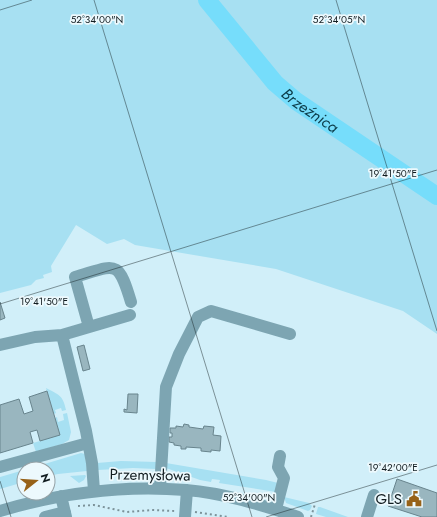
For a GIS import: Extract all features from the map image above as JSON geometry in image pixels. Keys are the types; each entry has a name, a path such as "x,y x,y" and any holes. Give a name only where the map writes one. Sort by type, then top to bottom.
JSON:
{"street":[{"path":"89,327 75,276 107,267 114,268 119,271 124,280 131,302"},
{"path":"160,489 166,387 179,354 198,317 211,311 290,334"},
{"path":"0,345 36,337 62,334 130,316"},
{"path":"62,334 88,443 92,463 94,491"},
{"path":"0,467 88,443"},
{"path":"276,509 284,478 278,467 280,456"},
{"name":"Przemysłowa","path":"0,511 64,508 94,491 118,489 160,489 187,490 219,495 276,509 298,517"},
{"path":"186,514 187,490"},
{"path":"368,517 374,495"},
{"path":"45,517 64,508"}],"path":[{"path":"311,517 315,504"},
{"path":"64,508 91,505 127,512 152,510 228,517"}],"shaded area":[{"path":"0,0 437,0 437,334 403,311 276,269 135,245 124,239 107,244 76,225 51,266 52,272 43,275 44,278 36,280 31,285 0,293"},
{"path":"46,388 62,398 66,410 62,411 61,408 55,410 56,413 54,414"},
{"path":"67,413 71,432 69,440 62,444 36,452 33,443 40,441 55,418 57,417 58,422 64,420 63,414"},
{"path":"81,453 85,454 87,471 56,474 56,461 54,461"},
{"path":"121,461 157,462 156,469 133,468 98,470 97,463"},
{"path":"166,463 278,483 276,492 219,483 220,480 212,479 211,482 200,480 166,468"},
{"path":"16,472 16,484 0,489 0,477"},
{"path":"70,476 86,476 84,480 79,483"},
{"path":"284,497 309,503 312,506 308,511 286,503"},
{"path":"318,507 348,517 326,517 316,514"}],"building":[{"path":"0,302 5,318 0,320"},
{"path":"84,345 90,369 83,371 77,347"},
{"path":"47,391 60,435 40,441 37,430 30,432 33,443 0,453 0,405 19,399 24,414 33,411 29,397"},
{"path":"128,394 138,394 137,413 124,412 124,409 127,410"},
{"path":"184,424 189,425 189,427 203,429 204,426 214,427 213,435 221,436 220,451 201,451 201,448 186,447 186,449 181,449 181,446 174,445 174,443 169,442 169,437 172,437 170,428 176,428 176,426 183,427"},
{"name":"GLS","path":"397,479 437,493 437,517 422,517 388,506"}],"waterway":[{"name":"Brzeźnica","path":"207,0 275,83 296,101 437,196"}],"place":[{"name":"GLS","path":"414,499"}]}
